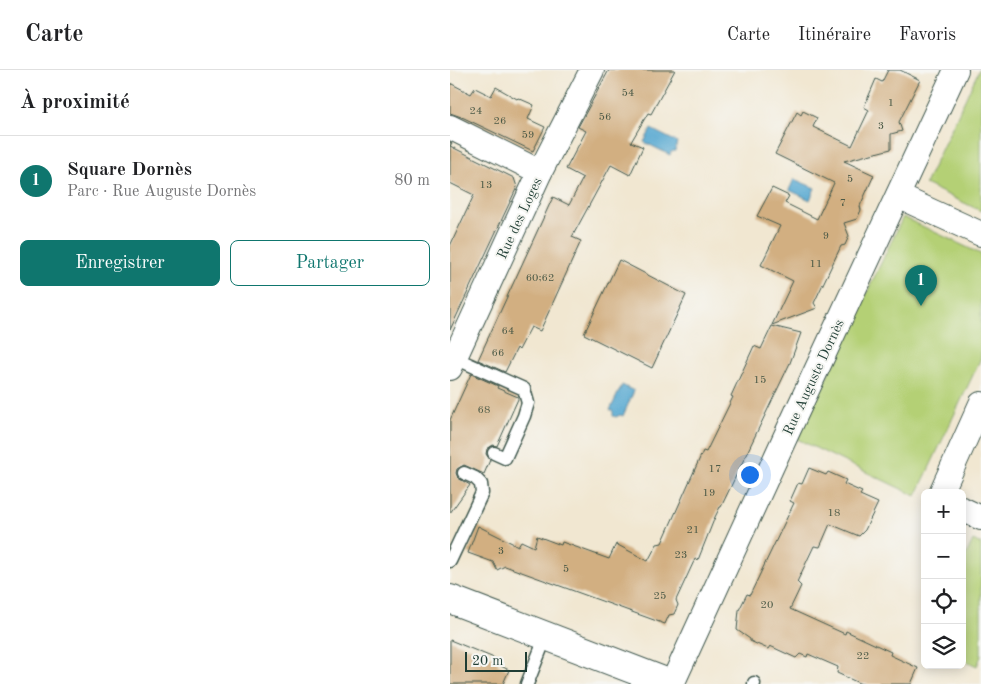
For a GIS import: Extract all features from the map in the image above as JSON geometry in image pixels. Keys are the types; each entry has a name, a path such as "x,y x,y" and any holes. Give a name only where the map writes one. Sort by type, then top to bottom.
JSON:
{"street":[{"name":"Rue des Loges","path":"452,363 540,172 592,70"},
{"name":"Rue Auguste Dornès","path":"672,684 956,70"},
{"path":"450,127 540,172"},
{"path":"898,196 981,234"},
{"path":"942,489 981,404"},
{"path":"966,511 981,518"},
{"path":"450,599 672,684"}],"lane":[{"path":"452,363 524,389 528,403 505,458 494,453"},
{"path":"450,561 482,493 481,484 475,478 464,473"},
{"path":"526,684 546,636"}],"green space":[{"path":"979,70 981,70 981,211 925,184"},
{"path":"903,217 981,254 981,358 916,496 797,439"},
{"path":"973,540 981,544 981,656 977,666 966,661 966,555"}],"water":[{"path":"651,129 677,142 675,151 671,152 670,155 644,142"},
{"path":"794,179 815,188 810,200 789,190"},
{"path":"622,385 634,391 623,416 616,417 613,416 613,411 610,410"}],"building":[{"path":"609,70 675,70 651,114 648,113 631,142 643,147 630,175 611,165 572,237 581,241 540,331 531,327 519,350 517,348 505,372 478,360 553,197 569,205 583,178 566,169 586,131 578,127"},
{"path":"888,70 900,70 920,80 899,122 902,131 891,134 891,149 844,161 874,175 860,206 861,210 857,219 844,223 849,236 845,245 841,246 814,303 817,308 772,325 793,281 761,265 780,226 757,216 772,188 789,196 785,203 817,219 834,183 775,154 797,112 801,115 803,111 817,118 813,127 852,146 869,110 864,107 876,79 882,82"},
{"path":"450,83 471,94 475,88 491,96 496,87 517,99 534,105 528,119 545,127 533,151 450,113"},
{"path":"450,146 514,178 517,187 450,330 450,246 474,195 450,183"},
{"path":"619,260 686,295 652,368 584,334"},
{"path":"772,326 801,333 790,363 715,517 698,560 695,559 676,600 678,605 674,614 669,615 665,624 505,566 497,570 493,562 468,553 478,526 518,546 521,541 534,547 537,536 561,545 562,542 609,559 616,544 648,561 657,544 662,543 703,451 706,452 733,397 731,396 754,346 761,349"},
{"path":"471,374 498,386 497,388 518,397 518,399 497,446 493,445 487,449 486,454 490,460 484,474 464,465 457,469 458,478 470,485 450,513 450,420"},
{"path":"809,468 826,475 828,472 846,480 844,484 862,492 860,495 878,503 865,530 859,536 830,524 820,547 814,546 797,582 801,586 790,609 845,634 846,631 891,652 890,655 918,668 911,684 861,684 837,673 838,667 808,654 807,657 800,654 796,658 770,646 768,649 750,641 750,639 737,630 739,610 747,594 750,595 794,503 790,501 798,483 802,484"},
{"path":"450,640 499,660 497,664 509,670 503,684 450,684"}],"place":[{"name":"Square Dornès","path":"921,306"}]}
